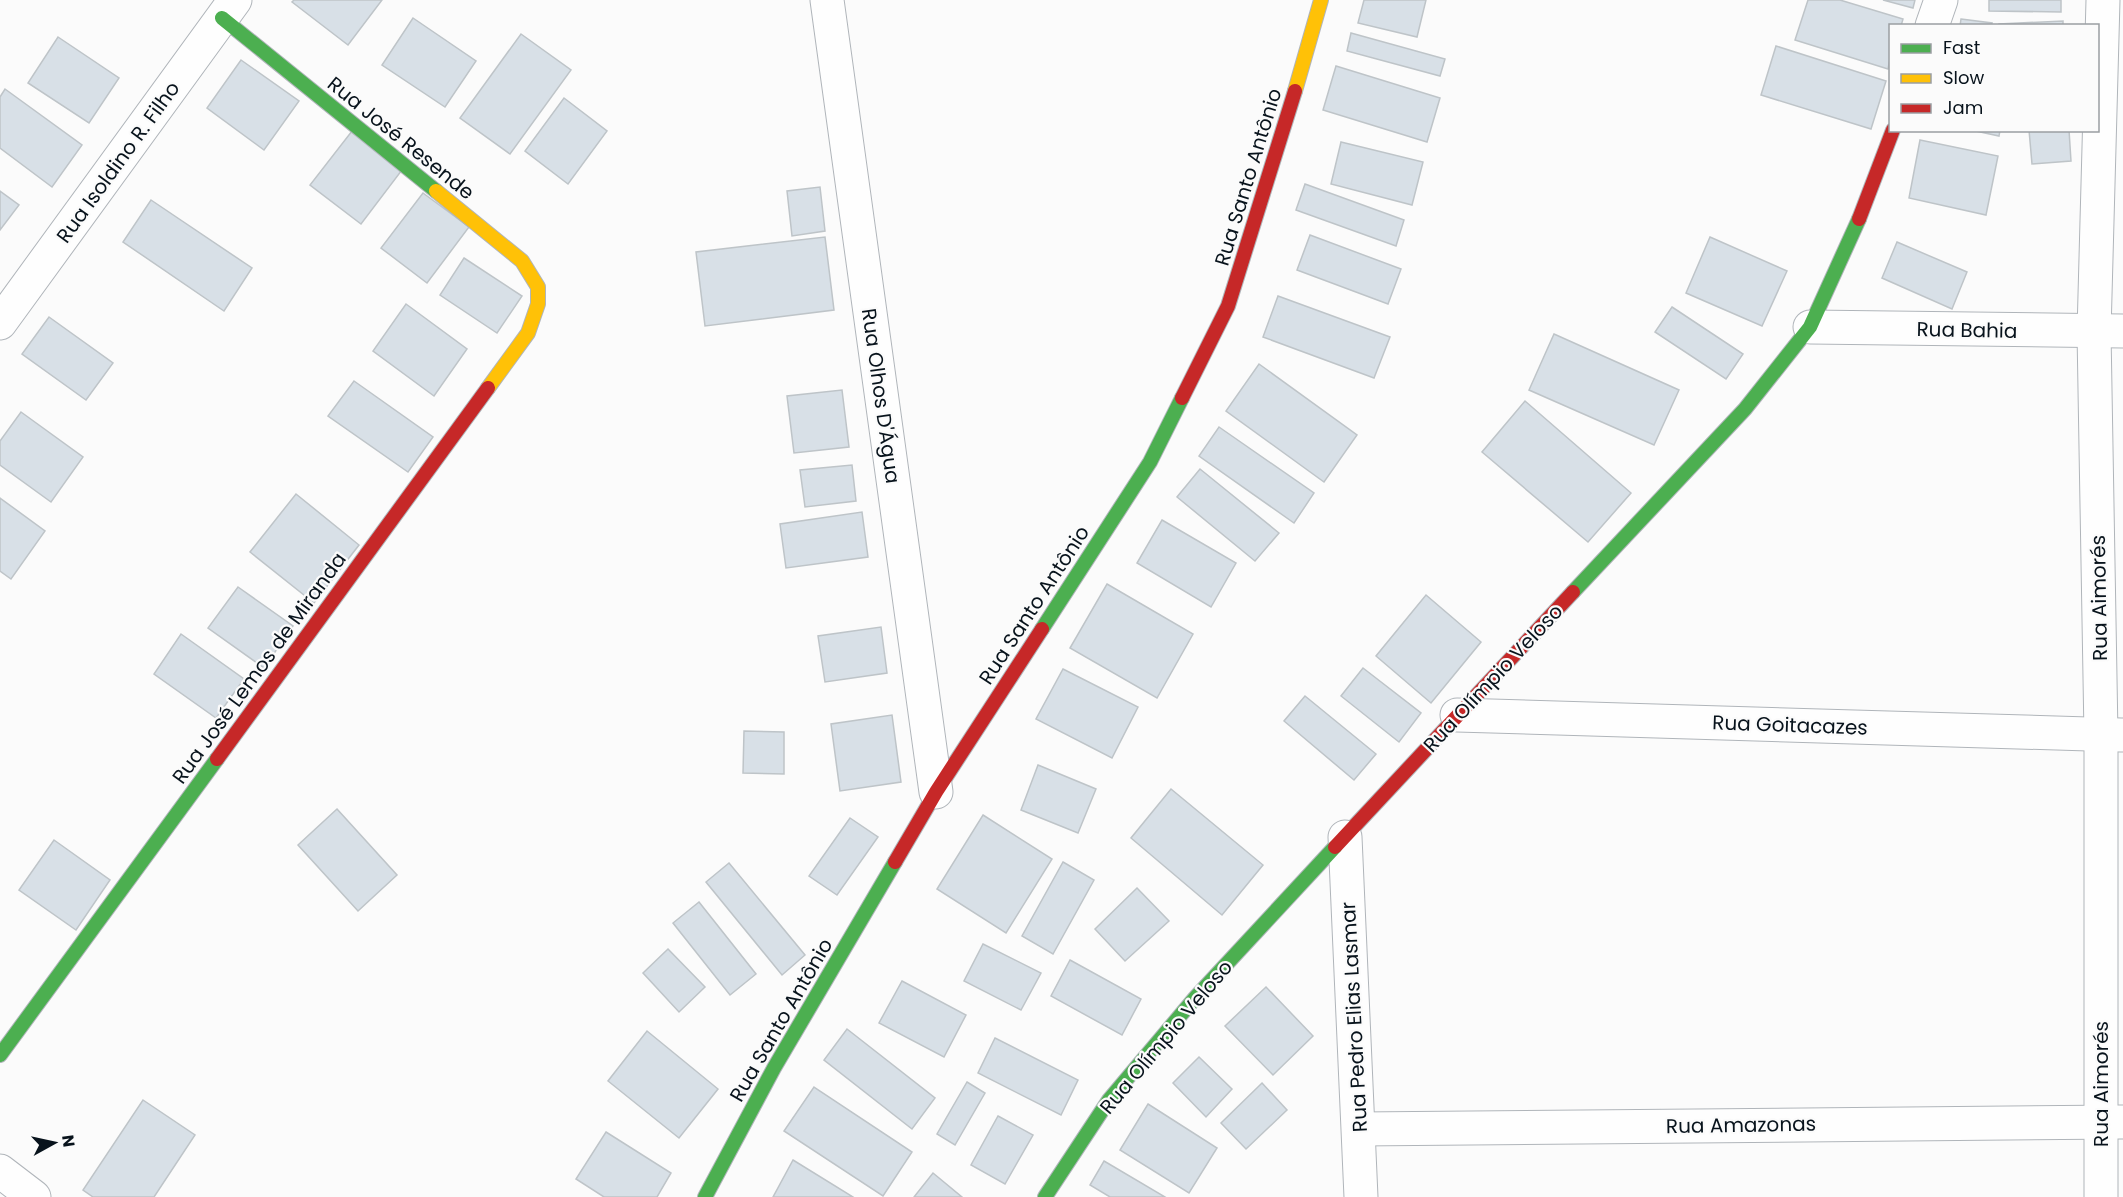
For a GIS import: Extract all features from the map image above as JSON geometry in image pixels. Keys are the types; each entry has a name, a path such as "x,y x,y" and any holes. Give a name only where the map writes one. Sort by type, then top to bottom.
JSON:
{"street":[{"name":"Rua Olhos D'Água","path":"827,0 936,792"},
{"name":"Rua Santo Antônio","path":"705,1197 774,1068 936,792 1150,462 1228,306 1276,156 1321,0"},
{"path":"1933,24 1941,0"},
{"name":"Rua Aimorés","path":"2101,1197 2112,1122 2109,332 2103,0"},
{"name":"Rua José Resende","path":"229,9 522,261 535,277 540,299"},
{"name":"Rua Isoldino R. Filho","path":"0,323 229,9"},
{"name":"Rua Olímpio Veloso","path":"1045,1197 1109,1100 1195,998 1745,409 1810,327 1865,206 1892,132"},
{"name":"Rua José Lemos de Miranda","path":"0,1055 528,333 536,317 540,299"},
{"name":"Rua Bahia","path":"1810,327 2109,332"},
{"name":"Rua Goitacazes","path":"1457,715 2112,735"},
{"name":"Rua Pedro Elias Lasmar","path":"1345,837 1362,1197"},
{"name":"Rua Amazonas","path":"1359,1129 2112,1122"},
{"path":"0,1171 34,1197"}],"building":[{"path":"294,0 382,0 348,45 292,2"},
{"path":"1364,0 1426,0 1417,37 1358,23"},
{"path":"1808,0 1840,0 1903,19 1902,24 1889,24 1888,69 1795,40"},
{"path":"1883,0 1915,0 1913,8"},
{"path":"1989,0 2061,0 2061,12 1989,11"},
{"path":"413,18 476,61 445,107 382,65"},
{"path":"1961,19 1992,23 1992,24 1960,24"},
{"path":"2063,21 2063,24 1999,24"},
{"path":"1351,33 1445,59 1440,76 1347,51"},
{"path":"521,34 571,70 510,154 460,118"},
{"path":"58,37 119,78 89,123 28,83"},
{"path":"1776,46 1886,81 1871,129 1761,95"},
{"path":"241,60 299,101 264,150 207,108"},
{"path":"1336,66 1440,98 1427,142 1323,110"},
{"path":"5,89 82,145 52,187 0,148 0,97"},
{"path":"564,98 607,131 568,184 525,151"},
{"path":"352,131 402,170 361,224 310,185"},
{"path":"1980,132 2000,132 1999,136"},
{"path":"2029,132 2069,132 2071,161 2032,164"},
{"path":"1920,140 1998,156 1986,215 1909,198"},
{"path":"1341,142 1423,162 1412,205 1331,184"},
{"path":"1305,184 1404,220 1396,246 1296,210"},
{"path":"820,187 825,231 792,236 787,191"},
{"path":"0,191 19,205 0,230"},
{"path":"423,193 469,227 427,283 381,248"},
{"path":"151,200 252,268 224,311 123,242"},
{"path":"1310,235 1401,269 1388,304 1297,270"},
{"path":"825,237 834,310 705,326 696,252"},
{"path":"1710,237 1787,271 1762,326 1686,293"},
{"path":"1897,242 1967,272 1952,309 1882,278"},
{"path":"464,258 522,296 497,333 440,295"},
{"path":"1278,296 1390,337 1374,378 1263,337"},
{"path":"406,304 467,349 434,396 373,351"},
{"path":"1672,307 1743,354 1726,379 1655,332"},
{"path":"49,317 113,363 86,400 22,354"},
{"path":"1554,334 1679,390 1654,445 1529,390"},
{"path":"1259,364 1357,435 1324,482 1226,411"},
{"path":"354,381 433,437 408,472 328,416"},
{"path":"842,390 849,447 794,453 787,396"},
{"path":"1525,401 1631,493 1588,542 1482,452"},
{"path":"21,412 83,457 51,502 0,465 0,441"},
{"path":"1219,427 1314,493 1294,523 1199,456"},
{"path":"852,465 856,501 805,507 800,470"},
{"path":"1200,469 1279,533 1255,561 1177,497"},
{"path":"296,494 359,545 314,603 250,552"},
{"path":"0,498 45,531 11,579 0,571"},
{"path":"862,512 868,557 786,568 780,524"},
{"path":"1162,520 1236,563 1211,607 1137,563"},
{"path":"1107,584 1193,634 1157,698 1070,648"},
{"path":"238,587 293,626 264,668 208,628"},
{"path":"1426,595 1481,642 1431,703 1376,656"},
{"path":"881,627 887,673 825,682 818,636"},
{"path":"181,634 244,679 216,718 154,674"},
{"path":"1363,668 1421,713 1399,742 1341,696"},
{"path":"1063,669 1138,707 1112,758 1036,719"},
{"path":"1305,696 1376,754 1354,780 1284,721"},
{"path":"892,715 901,782 840,791 831,724"},
{"path":"744,731 784,732 784,774 743,773"},
{"path":"1038,765 1096,789 1078,833 1021,810"},
{"path":"1171,789 1263,865 1222,915 1131,838"},
{"path":"337,809 397,875 358,911 298,845"},
{"path":"983,815 1052,859 1006,933 937,889"},
{"path":"850,818 878,837 837,895 809,876"},
{"path":"54,840 110,880 76,930 19,890"},
{"path":"1063,862 1094,880 1053,954 1022,936"},
{"path":"729,863 805,955 782,975 706,882"},
{"path":"1137,888 1169,921 1125,961 1095,929"},
{"path":"699,902 756,974 730,995 673,923"},
{"path":"983,944 1041,973 1021,1010 964,981"},
{"path":"668,949 705,987 679,1012 643,973"},
{"path":"1070,960 1141,999 1122,1035 1051,996"},
{"path":"902,981 966,1015 944,1057 879,1023"},
{"path":"1266,987 1313,1036 1273,1075 1225,1026"},
{"path":"847,1029 935,1098 912,1129 824,1060"},
{"path":"647,1031 718,1089 679,1138 608,1081"},
{"path":"995,1038 1078,1080 1061,1115 978,1073"},
{"path":"1199,1057 1232,1089 1206,1117 1173,1083"},
{"path":"967,1082 985,1093 955,1145 937,1134"},
{"path":"1262,1083 1287,1110 1246,1149 1221,1123"},
{"path":"814,1087 912,1152 883,1196 784,1131"},
{"path":"143,1100 195,1135 154,1197 93,1197 83,1190"},
{"path":"1148,1104 1217,1148 1189,1193 1120,1150"},
{"path":"998,1116 1033,1135 1005,1184 971,1165"},
{"path":"606,1132 671,1173 657,1197 604,1197 576,1179"},
{"path":"793,1160 853,1197 773,1197"},
{"path":"1104,1161 1165,1197 1110,1197 1090,1185"},
{"path":"933,1173 962,1197 914,1197"}],"traffic: fast":[{"path":"222,18 436,191"},
{"path":"1573,592 1745,409 1810,327 1859,219"},
{"path":"1042,629 1150,462 1182,398"},
{"path":"0,1055 217,759"},
{"path":"1045,1197 1109,1100 1195,998 1335,847"},
{"path":"705,1197 774,1068 895,862"}],"traffic: slow":[{"path":"1295,91 1321,0"},
{"path":"436,191 522,261 538,287 538,304 528,333 488,388"}],"traffic: jam":[{"path":"1182,398 1228,306 1295,91"},
{"path":"1859,219 1892,132"},
{"path":"217,759 488,388"},
{"path":"1335,847 1573,592"},
{"path":"895,862 936,792 1042,629"}]}
